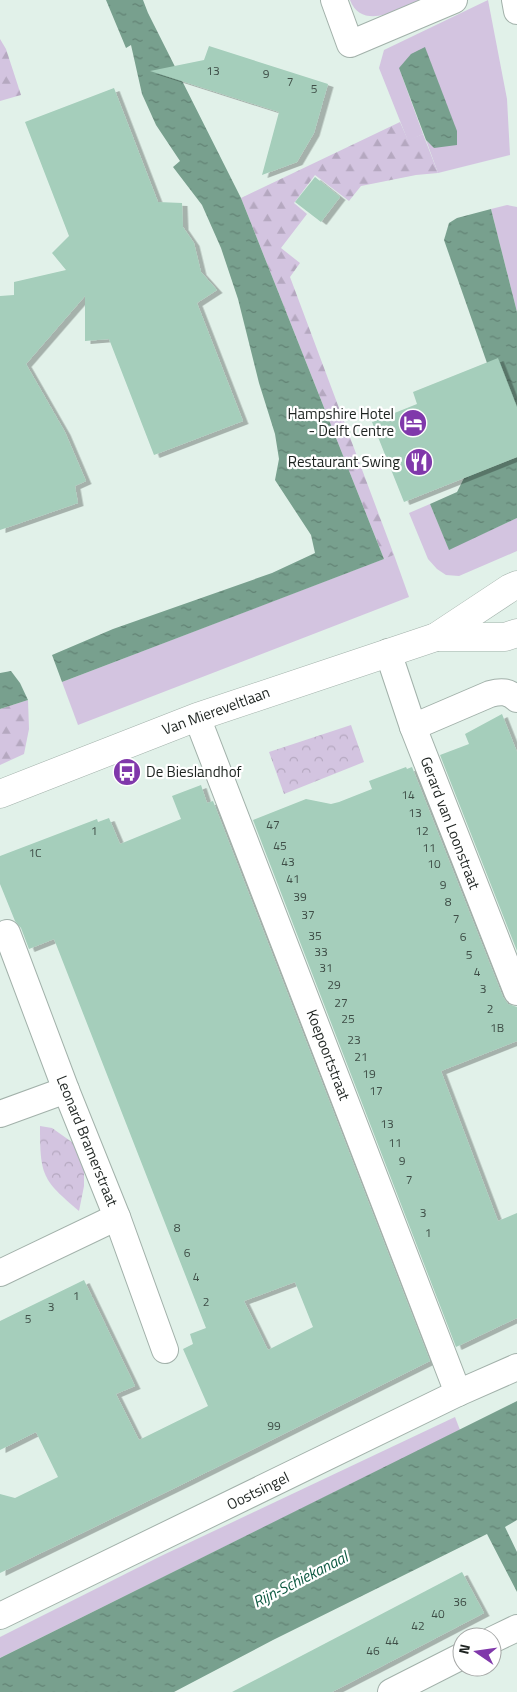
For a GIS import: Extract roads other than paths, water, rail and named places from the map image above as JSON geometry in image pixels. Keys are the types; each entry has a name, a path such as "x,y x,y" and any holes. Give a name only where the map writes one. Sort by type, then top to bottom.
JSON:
{"main road":[{"path":"436,637 517,585"},
{"path":"436,637 505,637 517,633"},
{"name":"Van Miereveltlaan","path":"0,794 197,717 436,637"}],"street":[{"path":"334,0 350,44 454,0"},
{"path":"515,0 517,11"},
{"name":"Gerard van Loonstraat","path":"388,652 413,727 517,992"},
{"path":"413,727 490,694 502,691 511,694 517,699"},
{"name":"Koepoortstraat","path":"197,717 458,1393"},
{"name":"Leonard Bramerstraat","path":"7,933 66,1090 117,1217 165,1350"},
{"path":"0,1114 66,1090"},
{"path":"0,1273 117,1217"},
{"name":"Oostsingel","path":"0,1616 458,1393 517,1367"},
{"path":"391,1692 452,1661"}],"water":[{"path":"106,0 143,0 241,198 384,559 62,682 52,655 113,629 272,573 315,553 311,535 275,480 279,459 275,434 259,383 238,299 221,248 202,205 173,167 180,161 156,125 142,94 131,45 126,48"},
{"path":"425,47 457,131 457,145 434,148 426,140 399,68 411,54"},
{"path":"491,209 517,312 517,441 487,363 444,240 449,223 457,218"},
{"path":"517,457 517,518 449,550 430,504 457,492 464,478"},
{"path":"11,671 20,683 28,700 0,709 0,673"},
{"name":"Rijn-Schiekanaal","path":"517,1401 517,1520 505,1527 517,1552 517,1592 487,1534 273,1640 174,1692 0,1692 0,1658"}],"place":[{"name":"Hampshire Hotel - Delft Centre","path":"413,423"},
{"name":"Restaurant Swing","path":"419,462"},
{"name":"De Bieslandhof","path":"127,772"}]}
